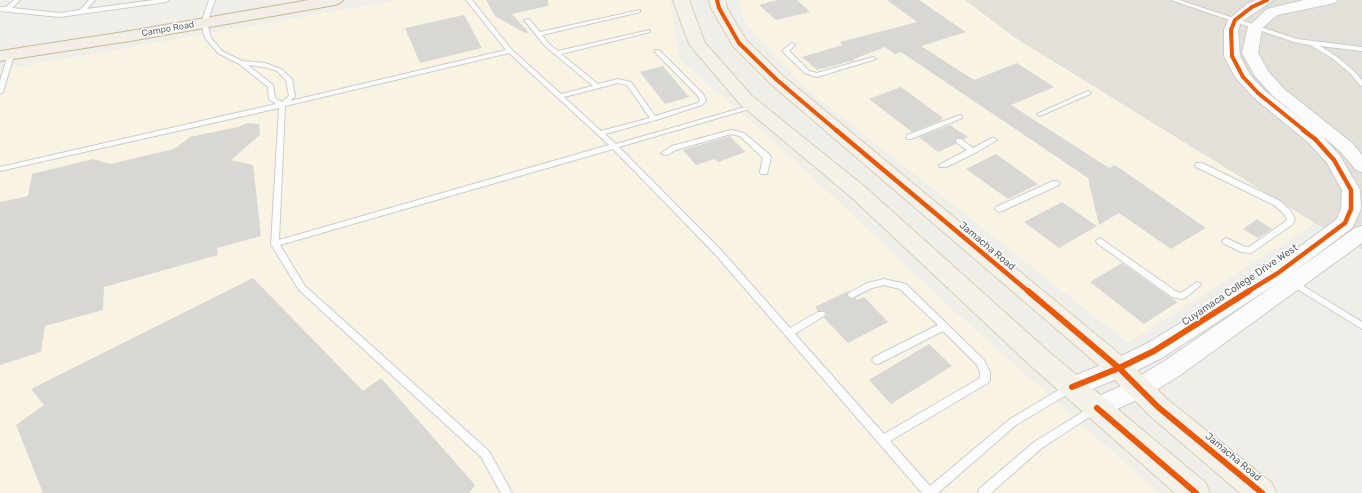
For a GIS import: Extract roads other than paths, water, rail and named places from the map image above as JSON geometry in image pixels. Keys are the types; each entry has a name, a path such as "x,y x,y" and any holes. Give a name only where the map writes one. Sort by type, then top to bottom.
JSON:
{"highway":[{"name":"Campo Road","path":"0,42 128,25 280,0"},
{"name":"Campo Road","path":"6,55 208,12 335,0"}],"main road":[{"path":"681,0 697,44 746,100 858,192 1072,387 1196,493"},
{"name":"Jamacha Road","path":"717,0 718,8 739,43 777,80 1119,368 1158,407 1262,493"}],"street":[{"path":"1235,20 1252,7 1267,0"},
{"path":"1330,0 1298,5 1272,12 1255,27 1250,53 1261,73 1278,92 1346,147 1362,166"},
{"name":"Cuyamaca College Drive West","path":"1097,408 1140,388 1174,367 1286,278 1355,229 1351,209 1351,190 1334,160 1315,139 1258,93 1243,76 1232,56 1230,30 1235,20"},
{"name":"Cuyamaca College Drive West","path":"1072,387 1119,368 1148,354 1187,331 1286,278"}],"lane":[{"path":"7,9 17,0"},
{"path":"82,12 92,0"},
{"path":"0,9 60,15 166,0"},
{"path":"469,0 510,51 614,146 717,251 930,493 1013,422 1072,387"},
{"path":"1174,0 1296,41 1313,44 1349,46 1362,49"},
{"path":"538,34 638,11"},
{"path":"208,12 208,38 220,52 240,63 271,86 272,99 282,106"},
{"path":"527,20 538,34 557,53 597,86"},
{"path":"557,53 648,31"},
{"path":"1313,44 1352,72 1362,84"},
{"path":"792,45 785,51 807,72 817,75 873,59"},
{"path":"0,168 282,106 510,51"},
{"path":"600,133 654,119 700,104 703,100 700,94 657,51"},
{"path":"0,92 6,55"},
{"path":"240,63 265,65 279,70 289,78 292,96 282,106 275,244 302,288 485,454 507,493"},
{"path":"559,96 618,81 628,83 654,119"},
{"path":"1040,114 1088,93"},
{"path":"275,244 754,106"},
{"path":"909,138 960,116"},
{"path":"938,126 945,130"},
{"path":"665,153 674,148 731,132 742,134 767,157 764,172"},
{"path":"943,165 994,140"},
{"path":"959,141 973,151"},
{"path":"1199,165 1277,203 1286,211 1291,219 1290,224 1252,250 1244,250 1226,241"},
{"path":"999,210 1056,183"},
{"path":"1100,241 1175,295 1182,296 1197,285"},
{"path":"1286,278 1362,326"},
{"path":"852,295 870,284 884,282 902,286 981,363 985,372 985,380 883,440"},
{"path":"789,333 821,314"},
{"path":"877,360 944,326"},
{"path":"983,493 1038,445 1097,408"}]}
